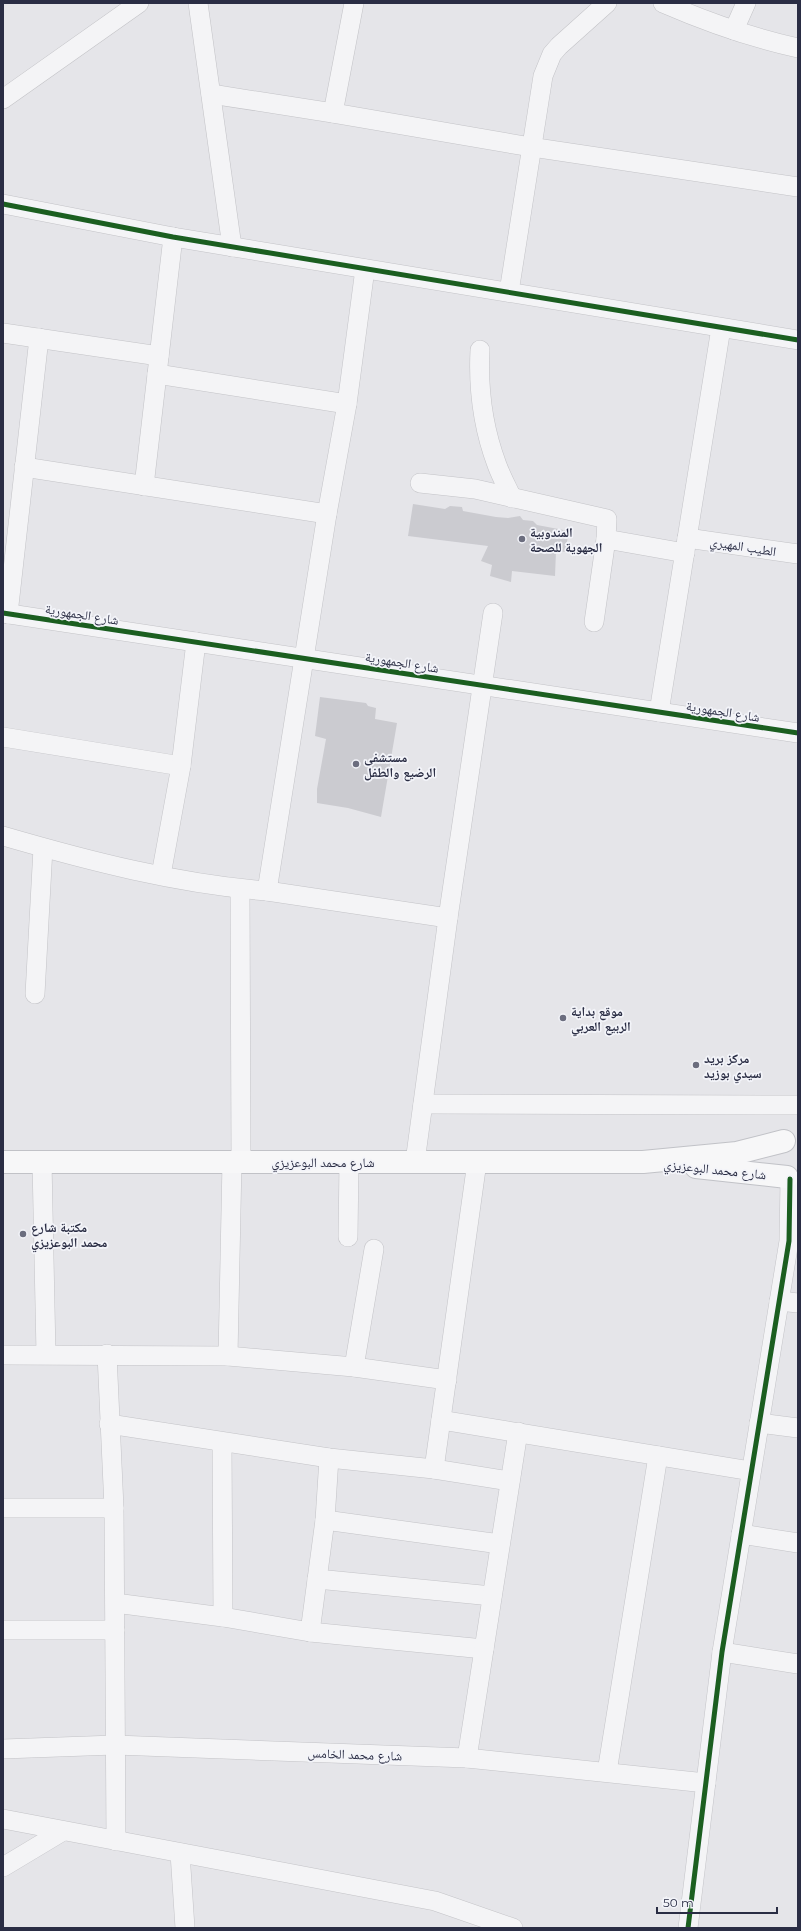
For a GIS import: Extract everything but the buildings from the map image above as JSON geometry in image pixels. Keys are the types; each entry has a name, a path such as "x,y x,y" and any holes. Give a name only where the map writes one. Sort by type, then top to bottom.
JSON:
{"main road":[{"name":"شارع محمد البوعزيزي","path":"3,1162 643,1162 737,1153 791,1137"},
{"path":"791,1137 779,1150 778,1159 781,1169 792,1179"},
{"name":"شارع محمد البوعزيزي","path":"643,1162 792,1179"}],"street":[{"path":"3,99 139,3"},
{"path":"198,3 232,247"},
{"path":"333,113 354,3"},
{"path":"509,292 540,86 552,54 607,3"},
{"path":"663,3 734,30 772,42 798,48"},
{"path":"734,30 746,3"},
{"path":"210,94 333,113 531,147 798,187"},
{"path":"3,204 173,237 798,340"},
{"path":"144,486 173,237"},
{"path":"267,891 327,514 347,404 365,269"},
{"path":"659,712 721,328"},
{"path":"3,333 38,338 158,365 347,404"},
{"path":"5,614 24,467 38,338"},
{"path":"480,350 479,370 485,425 497,466 512,498"},
{"path":"24,467 327,514"},
{"path":"420,483 474,489 607,519 606,538 594,622"},
{"name":"الطيب المهيري","path":"606,538 798,554"},
{"path":"415,1162 481,685 493,613"},
{"name":"شارع الجمهورية","path":"5,614 798,733"},
{"path":"161,875 181,766 196,642"},
{"path":"3,737 181,766"},
{"path":"3,836 85,859 161,875 240,889 267,891 448,918"},
{"path":"34,994 43,848"},
{"path":"228,1356 237,1162 240,889"},
{"path":"423,1104 798,1105"},
{"path":"42,1162 46,1354"},
{"path":"348,1237 349,1162"},
{"path":"434,1469 477,1162"},
{"path":"688,1928 722,1652 789,1241 792,1179"},
{"path":"789,1241 798,1216"},
{"path":"354,1367 374,1249"},
{"path":"780,1301 798,1303"},
{"path":"3,1355 107,1354 228,1356 354,1367 447,1380"},
{"path":"107,1354 114,1508 116,1840"},
{"path":"441,1420 751,1471"},
{"path":"759,1423 798,1428"},
{"path":"109,1424 222,1443 329,1458 434,1469 510,1481"},
{"path":"466,1758 518,1432"},
{"path":"222,1443 223,1617"},
{"path":"607,1772 658,1456"},
{"path":"310,1632 325,1520 329,1458"},
{"path":"3,1508 114,1508"},
{"path":"325,1520 500,1544"},
{"path":"741,1534 798,1543"},
{"path":"317,1579 492,1596"},
{"path":"115,1603 223,1617 310,1632 484,1648"},
{"path":"3,1630 115,1630"},
{"path":"722,1652 798,1664"},
{"name":"شارع محمد الخامس","path":"3,1749 115,1745 466,1758 706,1783"},
{"path":"3,1819 435,1901 513,1928"},
{"path":"3,1867 64,1831"},
{"path":"180,1853 185,1928"}],"cycle path":[{"path":"3,204 173,237 798,340"},
{"path":"3,613 798,733"},
{"path":"688,1928 722,1652 789,1241 790,1179"}],"place":[{"name":"المندوبية الجهوية للصحة","path":"522,539"},
{"name":"مستشفى الرضيع والطفل","path":"356,764"},
{"name":"موقع بداية الربيع العربي","path":"563,1018"},
{"name":"مركز بريد سيدي بوزيد","path":"696,1065"},
{"name":"مكتبة شارع محمد البوعزيزي","path":"23,1234"}]}
